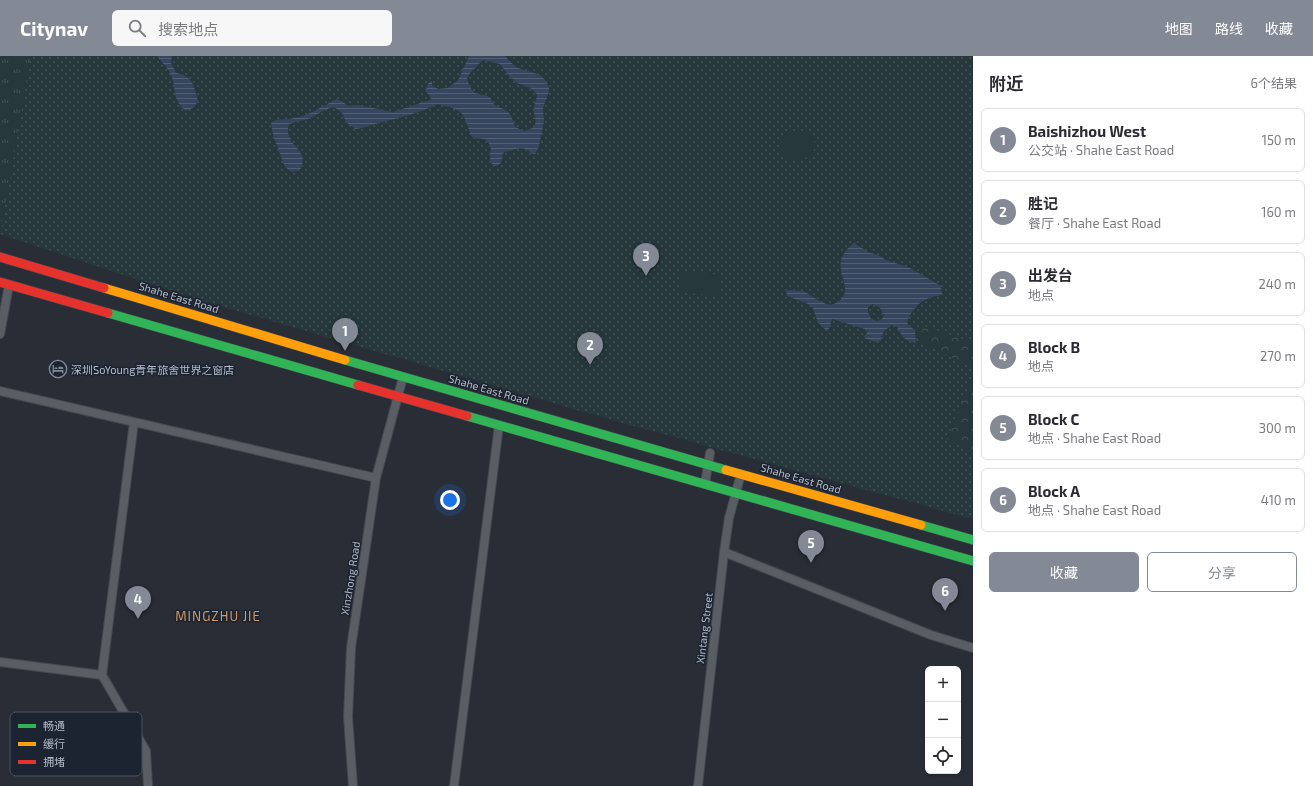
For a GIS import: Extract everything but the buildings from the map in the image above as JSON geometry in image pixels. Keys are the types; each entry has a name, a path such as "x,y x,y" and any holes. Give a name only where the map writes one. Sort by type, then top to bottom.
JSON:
{"main road":[{"name":"Shahe East Road","path":"0,256 403,377 973,540"},
{"path":"0,282 72,301 973,561"}],"street":[{"path":"0,334 9,284"},
{"name":"Xinzhong Road","path":"353,786 348,717 351,648 376,478 403,377"},
{"path":"0,391 376,478"},
{"path":"123,712 102,676 134,422"},
{"path":"454,786 500,425"},
{"path":"705,484 710,453"},
{"name":"Xintang Street","path":"698,786 724,552 730,518 741,474"},
{"path":"724,552 931,635 973,648"},
{"path":"0,662 102,676"},
{"path":"142,744 146,751 148,786"}],"green space":[{"path":"0,56 31,56 0,234"},
{"path":"31,56 973,56 973,519 612,420 203,301 0,234"},
{"path":"800,131 808,133 812,136 815,144 814,150 809,156 804,158 787,159 781,152 784,135 791,132"},
{"path":"681,271 722,275 719,296 679,292"},
{"path":"924,326 973,341 973,368 936,349 916,343 915,331"},
{"path":"973,376 973,451 947,439"}],"water":[{"path":"157,56 172,56 171,63 176,73 182,74 192,82 198,101 193,108 186,111 178,102 172,77 168,69"},
{"path":"469,56 505,56 518,68 540,75 546,81 549,91 543,108 544,121 541,137 535,154 521,148 515,149 504,152 501,163 497,166 493,165 490,161 491,146 485,139 473,138 464,117 460,112 453,108 438,104 409,115 355,129 346,122 342,113 334,107 308,119 289,124 289,138 300,151 303,162 300,170 292,172 285,167 273,135 271,123 273,121 302,116 337,99 349,106 358,105 393,112 431,100 430,96 425,91 429,82 432,81 432,85 438,89 448,88 458,80","holes":["483,60 500,64 510,77 517,83 530,88 537,94 534,107 534,127 526,130 519,129 516,127 511,115 507,111 496,106 491,99 485,95 475,93 469,85 467,79 470,73"]},
{"path":"854,243 868,252 910,268 941,286 942,294 923,301 914,309 910,316 907,323 915,331 916,343 906,340 897,327 892,325 884,331 880,342 875,342 864,338 868,330 832,319 828,331 818,321 813,308 808,304 787,296 786,290 797,290 807,293 824,303 833,304 838,302 845,292 841,266 842,259 846,251","holes":["873,304 880,308 884,315 882,319 877,321 871,319 868,312 868,307"]}],"traffic: fast":[{"path":"108,313 358,385"},
{"path":"345,360 726,470"},
{"path":"467,416 973,561"},
{"path":"921,525 973,540"}],"traffic: slow":[{"path":"104,288 345,360"},
{"path":"726,470 921,525"}],"traffic: jam":[{"path":"0,257 104,288"},
{"path":"0,282 108,313"},
{"path":"358,385 467,416"}],"place":[{"name":"出发台","path":"646,276"},
{"name":"Baishizhou West","path":"345,351"},
{"name":"胜记","path":"590,365"},
{"name":"深圳SoYoung青年旅舍世界之窗店","path":"58,369"},
{"name":"Block C","path":"811,563"},
{"name":"Block A","path":"945,611"},
{"name":"Block B","path":"138,619"}],"district":[{"name":"MINGZHU JIE","path":"218,616"}]}
